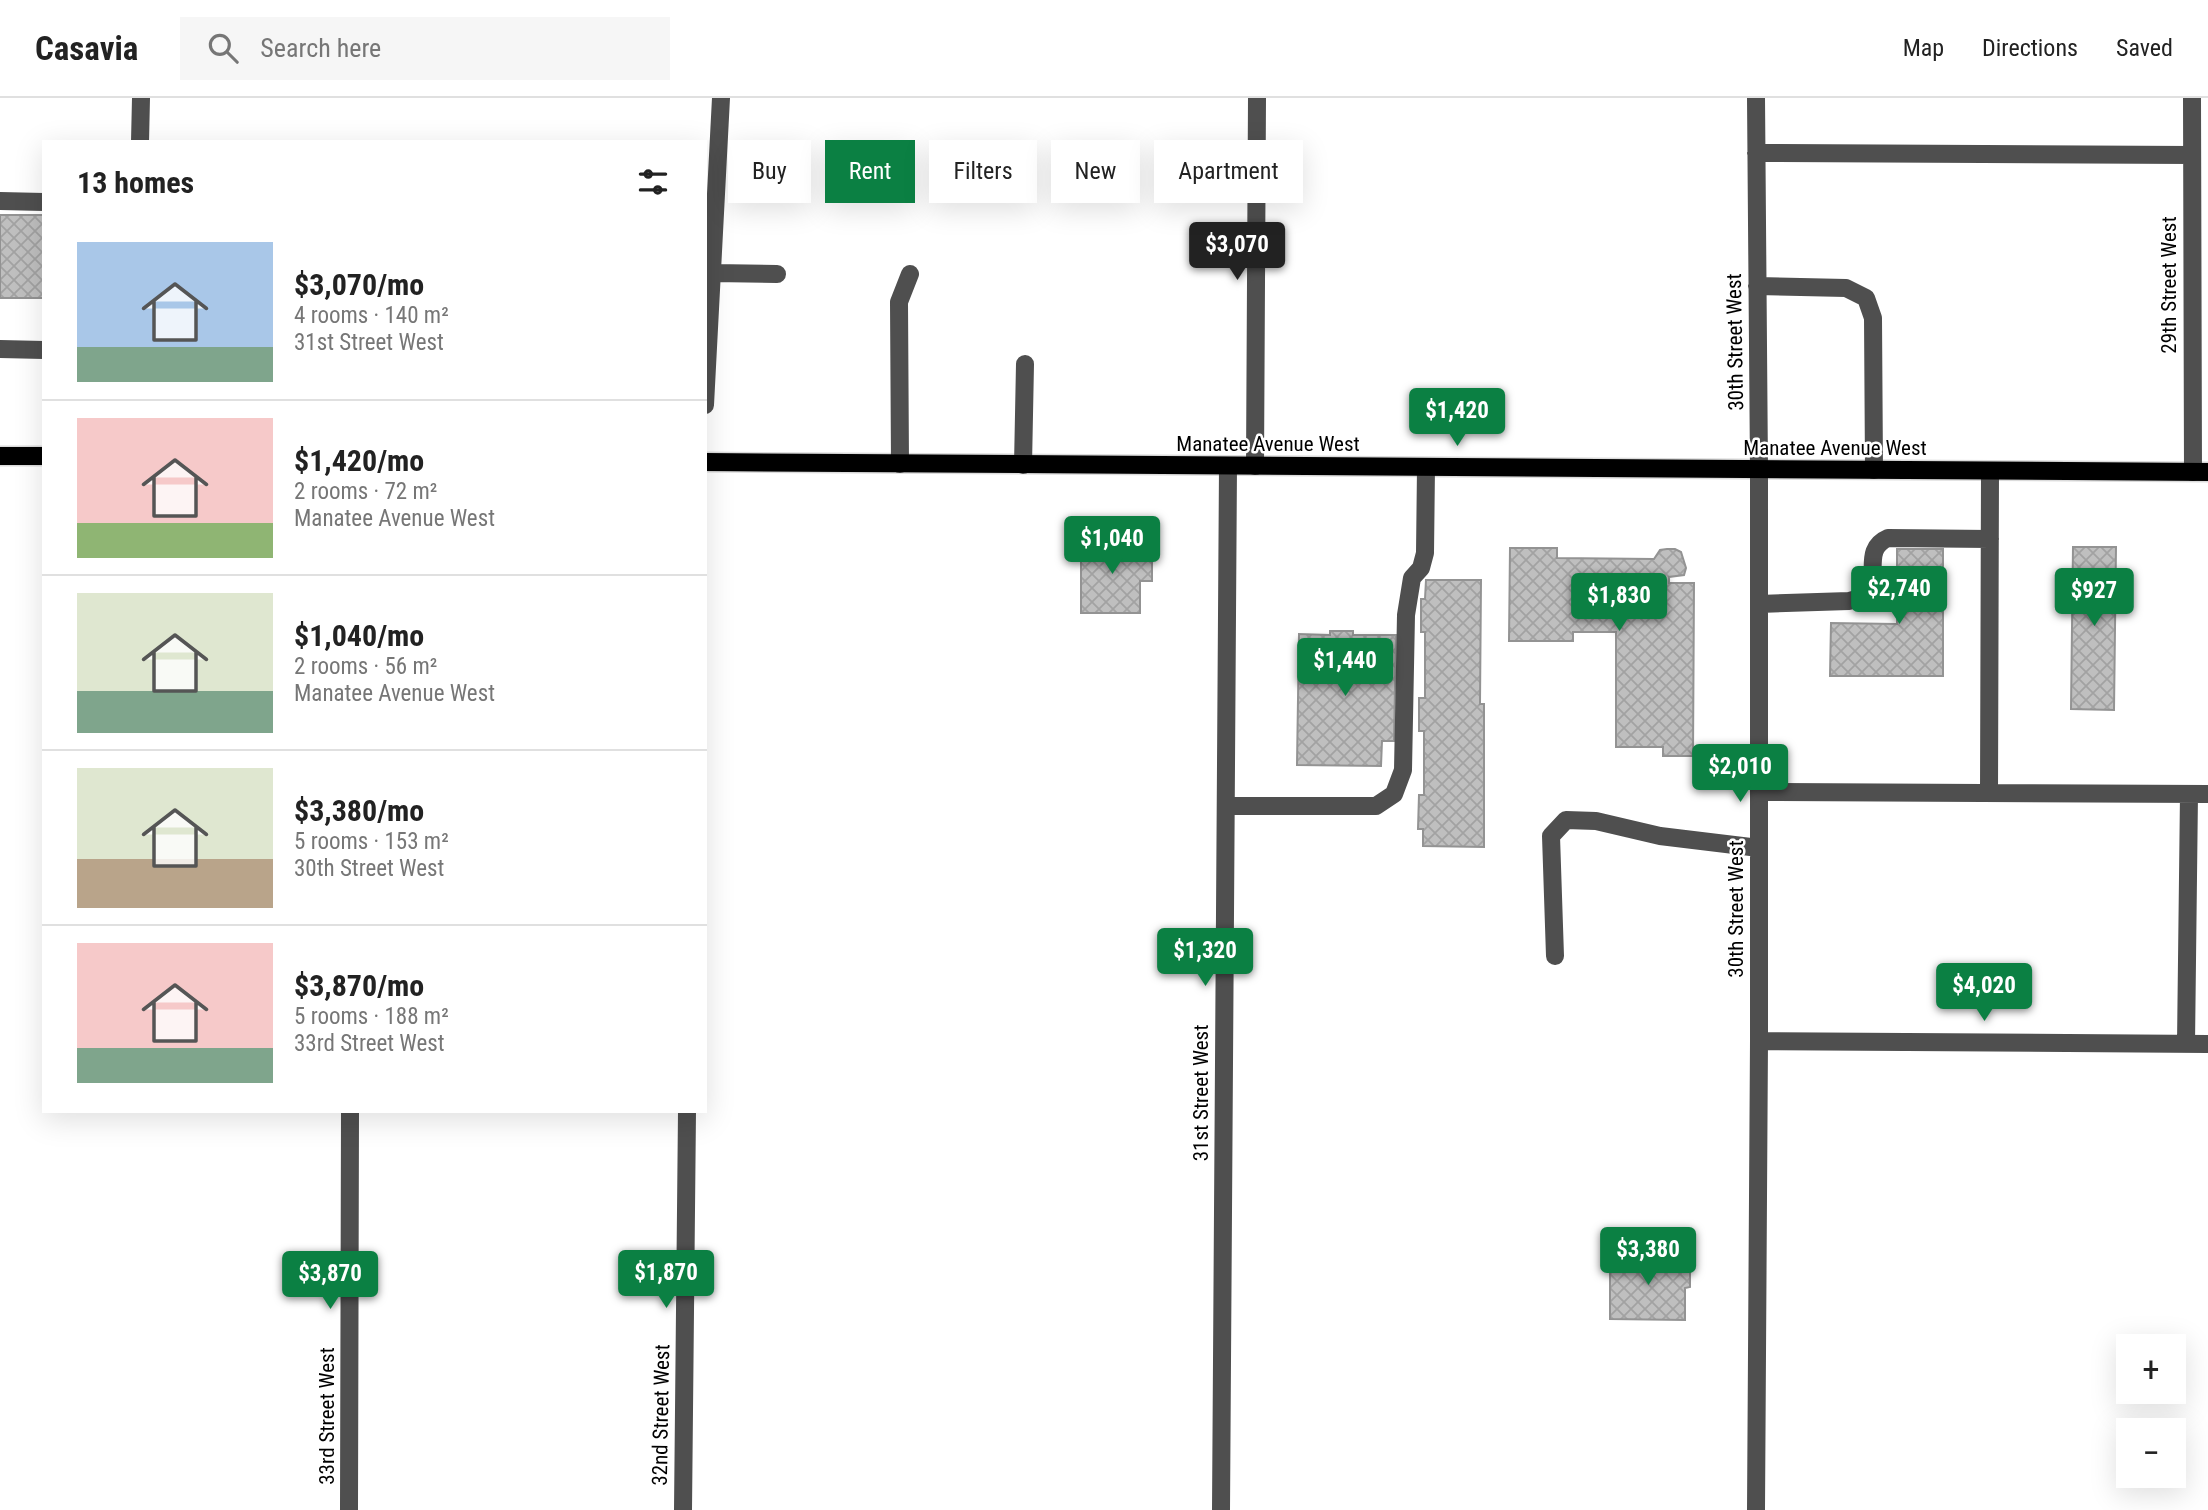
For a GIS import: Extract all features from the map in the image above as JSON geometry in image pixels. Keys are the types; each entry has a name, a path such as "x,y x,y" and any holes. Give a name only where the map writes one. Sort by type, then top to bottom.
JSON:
{"main road":[{"path":"0,456 42,456"},
{"name":"Manatee Avenue West","path":"707,462 2200,472"}],"street":[{"path":"140,140 141,98"},
{"path":"707,371 721,98"},
{"path":"1255,466 1257,98"},
{"name":"30th Street West","path":"1756,98 1759,470 1756,1510"},
{"name":"29th Street West","path":"2192,98 2192,155 2200,188 2200,472"},
{"path":"1756,153 2192,155"},
{"path":"0,201 42,202"},
{"path":"1216,253 1256,253"},
{"path":"713,272 777,274"},
{"path":"900,464 899,302 910,274"},
{"path":"1757,286 1846,288 1866,298 1873,318 1874,470"},
{"path":"0,349 42,350"},
{"path":"1023,465 1025,364"},
{"name":"31st Street West","path":"1221,1510 1228,466"},
{"path":"1226,806 1376,806 1394,793 1403,770 1407,604 1412,578 1421,568 1424,554 1426,468"},
{"path":"1989,793 1990,471"},
{"path":"1759,604 1849,601 1860,598 1870,590 1874,548 1888,538 1990,539"},
{"path":"1759,792 2208,793"},
{"path":"2186,1044 2189,793"},
{"path":"1555,957 1551,836 1566,820 1596,821 1660,836 1759,848"},
{"path":"1759,1041 2208,1044"},
{"name":"33rd Street West","path":"349,1510 350,1113"},
{"name":"32nd Street West","path":"683,1510 687,1113"}],"building":[{"path":"0,215 42,215 42,298 0,298"},
{"path":"1081,540 1138,540 1138,560 1152,560 1152,581 1140,581 1140,613 1081,613"},
{"path":"2073,547 2116,547 2114,710 2071,709"},
{"path":"1510,548 1557,548 1557,558 1654,559 1660,550 1675,549 1681,552 1686,568 1684,575 1669,577 1669,583 1694,583 1693,756 1663,756 1663,747 1616,747 1616,632 1573,632 1573,641 1509,641"},
{"path":"1897,549 1943,549 1943,676 1830,676 1831,623 1897,624"},
{"path":"1426,580 1481,580 1480,704 1484,704 1484,847 1423,846 1423,829 1418,829 1419,795 1424,795 1424,731 1419,731 1419,698 1425,698 1425,632 1421,632 1421,599 1425,599"},
{"path":"1330,631 1353,631 1353,635 1396,635 1394,741 1382,741 1381,766 1297,765 1299,634 1330,635"},
{"path":"1610,1255 1685,1255 1685,1270 1690,1270 1690,1287 1685,1288 1685,1320 1610,1319"}]}
